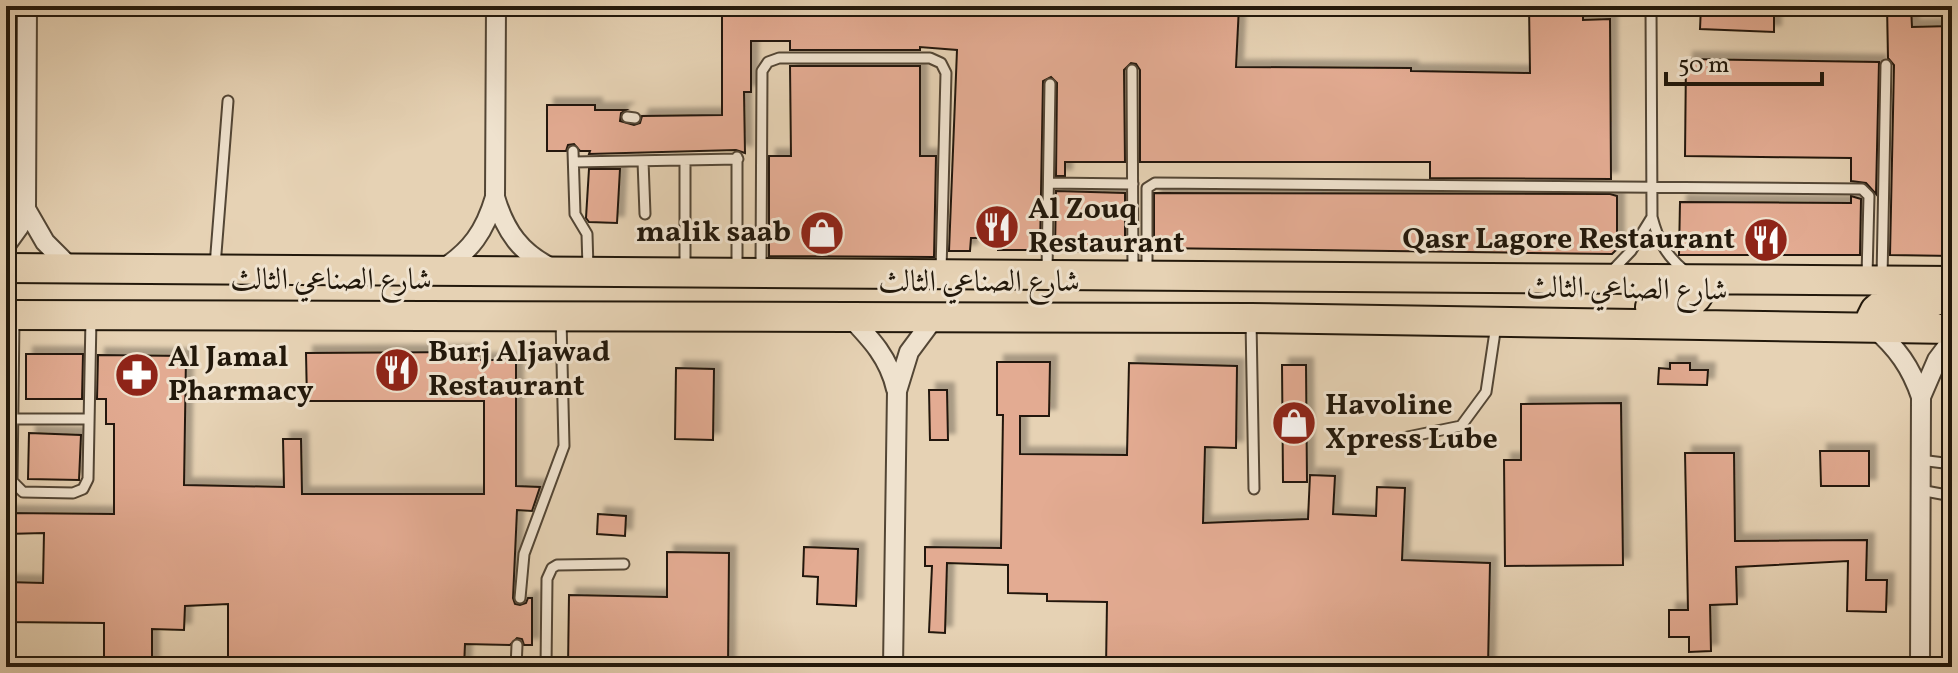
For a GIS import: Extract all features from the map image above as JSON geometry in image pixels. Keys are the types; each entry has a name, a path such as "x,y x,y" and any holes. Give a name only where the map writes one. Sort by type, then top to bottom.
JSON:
{"main road":[{"name":"شارع الصناعي الثالث","path":"6,268 1952,281"},
{"path":"1584,323 1618,309 1692,303 1698,297 1701,280"},
{"path":"1873,327 1871,318 1881,305 1933,302 1952,294"},
{"name":"شارع الصناعي الثالث","path":"10,315 1251,318 1952,329"}],"street":[{"path":"6,245 19,227 26,209 27,6"},
{"path":"439,271 459,259 476,241 488,220 495,197 496,6"},
{"path":"495,197 503,222 517,244 537,261 574,272"},
{"path":"26,209 45,242 72,269"},
{"path":"850,317 885,358 897,391"},
{"path":"893,667 897,391 909,352 935,317"},
{"path":"1873,327 1904,358 1921,397 1920,667"},
{"path":"1921,397 1937,360 1952,340"}],"lane":[{"path":"1651,6 1652,217 1657,237 1668,255 1701,280"},
{"path":"749,273 762,71 765,66 779,58 930,58 941,63 946,73 941,274"},
{"path":"1874,280 1886,65"},
{"path":"1132,70 1133,184 1140,276"},
{"path":"1047,275 1050,84"},
{"path":"215,270 228,101"},
{"path":"573,151 575,211 588,239 574,272"},
{"path":"574,162 738,156 749,273"},
{"path":"685,160 685,273"},
{"path":"643,161 645,214"},
{"path":"1049,183 1133,184"},
{"path":"1140,276 1146,191 1152,183 1865,190 1869,196 1874,280"},
{"path":"1604,279 1631,251 1652,217"},
{"path":"10,315 11,475 14,486 23,492 73,493 83,489 88,479 91,315"},
{"path":"520,598 524,554 564,446 561,316"},
{"path":"1251,318 1254,489"},
{"path":"1388,441 1461,426 1486,392 1497,322"},
{"path":"12,419 89,419"},
{"path":"1920,460 1952,464"},
{"path":"1920,490 1952,496"},
{"path":"546,667 547,579 552,568 624,564"},
{"path":"516,667 517,645"}],"building":[{"path":"769,6 943,6 943,13 1049,11 1049,6 1239,6 1236,67 1411,68 1411,71 1530,73 1529,6 1583,6 1583,20 1610,19 1611,179 1430,178 1430,162 1140,162 1140,70 1131,63 1124,70 1125,162 1065,162 1065,176 1056,176 1057,83 1051,77 1043,81 1040,250 998,250 998,238 971,238 970,251 949,251 957,50 920,47 920,50 790,50 790,41 751,41 751,92 744,92 745,153 736,150 589,154 590,151 580,151 574,144 568,145 566,151 547,151 547,105 595,105 595,110 626,110 621,113 620,121 634,125 640,123 642,116 722,115 722,11 769,11"},
{"path":"1701,6 1774,6 1774,32 1700,29"},
{"path":"1887,6 1911,6 1912,27 1952,26 1952,256 1890,255 1894,65 1888,58"},
{"path":"1686,59 1879,62 1876,194 1866,183 1851,181 1851,158 1685,156"},
{"path":"790,66 920,66 920,156 936,156 934,257 769,256 769,156 791,156"},
{"path":"589,169 620,169 617,223 589,222 586,218"},
{"path":"1056,191 1125,193 1125,252 1055,251"},
{"path":"1154,193 1610,194 1617,196 1617,249 1612,254 1154,248"},
{"path":"1851,196 1861,199 1860,255 1679,255 1680,202 1851,203"},
{"path":"467,352 467,360 516,360 516,486 540,487 532,511 517,510 513,598 515,604 520,605 532,598 532,645 524,645 522,639 517,638 510,645 465,644 464,667 228,667 228,604 185,606 184,630 152,629 152,667 104,667 104,623 6,622 6,582 43,583 44,533 6,534 6,513 114,514 114,424 106,424 106,399 97,399 98,355 186,356 184,485 284,487 283,439 301,439 302,494 484,494 484,401 307,401 306,353"},
{"path":"26,354 83,354 82,399 26,399"},
{"path":"997,362 1050,362 1049,416 1020,416 1020,454 1127,455 1129,363 1237,366 1236,448 1205,447 1203,523 1308,519 1310,475 1335,476 1333,514 1376,516 1377,487 1405,488 1402,560 1490,563 1488,667 1106,667 1107,602 1047,601 1047,594 1008,593 1008,565 947,563 945,633 929,632 932,566 925,566 925,547 1001,548 1003,415 997,415"},
{"path":"1670,363 1690,363 1690,370 1708,370 1707,385 1658,384 1659,368 1670,369"},
{"name":"Havoline Xpress Lube","path":"1282,365 1306,365 1307,482 1283,482"},
{"path":"676,368 714,369 713,440 675,439"},
{"path":"929,390 947,390 948,440 930,440"},
{"path":"1621,403 1623,565 1505,566 1504,460 1521,460 1521,404"},
{"path":"29,433 81,435 79,480 28,479"},
{"path":"1820,451 1869,451 1869,486 1821,486"},
{"path":"1685,453 1734,453 1735,541 1867,540 1866,580 1887,580 1886,612 1847,611 1848,561 1736,567 1737,604 1710,605 1711,651 1689,652 1689,637 1669,637 1669,610 1688,610"},
{"path":"598,514 626,516 625,536 597,534"},
{"path":"804,547 858,549 856,606 817,604 818,577 803,576"},
{"path":"667,552 729,553 728,667 568,667 569,595 667,597"}],"place":[{"name":"Al Zouq Restaurant","path":"997,227"},
{"name":"malik saab","path":"822,233"},
{"name":"Qasr Lagore Restaurant","path":"1766,240"},
{"name":"Burj Aljawad Restaurant","path":"397,370"},
{"name":"Al Jamal Pharmacy","path":"137,375"},
{"name":"Havoline Xpress Lube","path":"1294,423"}]}
